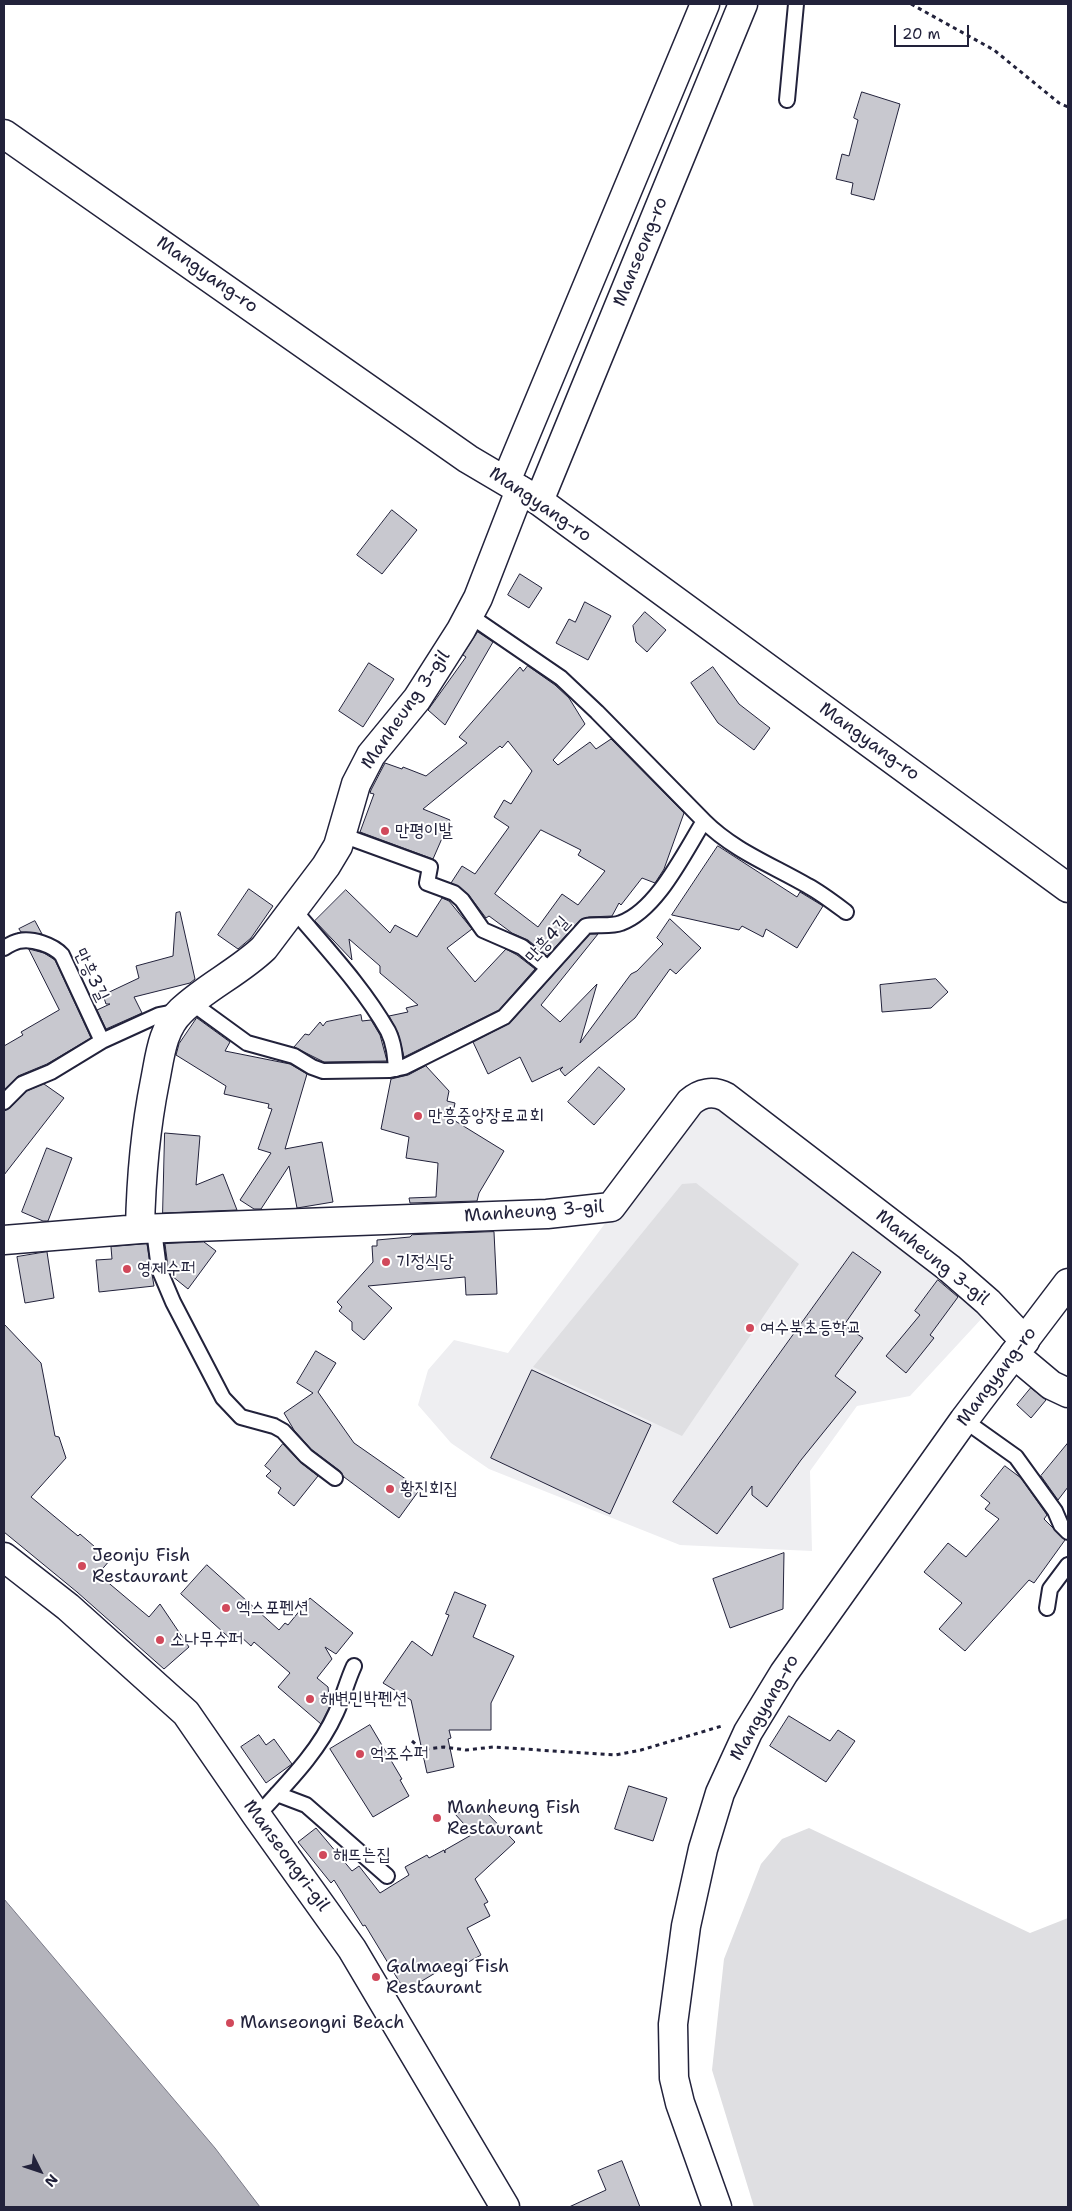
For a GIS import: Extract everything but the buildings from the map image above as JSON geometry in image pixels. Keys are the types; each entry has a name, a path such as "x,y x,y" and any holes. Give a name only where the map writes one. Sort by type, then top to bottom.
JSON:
{"street":[{"name":"Manseong-ro","path":"522,490 705,4"},
{"name":"Manseong-ro","path":"522,490 743,4"},
{"name":"Mangyang-ro","path":"4,134 468,458 522,490 1068,888"},
{"name":"Manheung 3-gil","path":"147,1230 141,1183 146,1127 164,1038 170,1024 187,1007 252,960 264,948 326,866 338,846 356,784 370,755 417,699 441,664 478,598 522,490"},
{"name":"Manheung 3-gil","path":"4,1240 147,1230 547,1214 611,1207 690,1102 702,1094 715,1092 726,1097 950,1268 988,1302 1020,1347"},
{"name":"Mangyang-ro","path":"717,2207 680,2103 674,2078 673,2024 686,1926 703,1849 720,1793 757,1716 806,1640 964,1420 1068,1282"},
{"path":"1020,1347 1051,1384 1068,1393"},
{"name":"Manseongri-gil","path":"4,1557 68,1607 176,1702 186,1713 352,1949 505,2207"}],"lane":[{"path":"787,100 796,4"},
{"path":"469,614 561,678 597,712 714,832 751,858 810,887 846,912"},
{"name":"만흥4길","path":"187,1007 247,1043 294,1056 312,1067 323,1070 396,1069 418,1061 504,1017 586,926 620,924 637,914 664,886 704,822"},
{"path":"342,835 430,867 427,882 454,893 462,900 483,930 522,947 548,968"},
{"path":"294,910 352,981 388,1032 396,1069"},
{"name":"만흥3길","path":"4,948 21,940 47,945 58,950 102,1041"},
{"path":"4,1102 22,1084 51,1072 102,1041 159,1015 187,1007"},
{"path":"147,1230 159,1269 173,1302 223,1398 241,1417 274,1426 283,1431 306,1456 335,1478"},
{"path":"964,1420 1016,1457 1056,1511 1061,1525 1068,1532"},
{"path":"1047,1608 1050,1589 1068,1565"},
{"path":"257,1816 304,1765 316,1748 336,1713 354,1666"},
{"path":"276,1794 306,1804 387,1876"}],"path":[{"path":"911,4 994,50 1059,103 1068,107"},
{"path":"412,1741 420,1748 428,1749 444,1747 466,1750 493,1748 614,1755 641,1750 757,1716"}],"shaded area":[{"name":"여수북초등학교","path":"718,1097 913,1247 984,1316 910,1396 857,1406 810,1471 812,1551 680,1545 489,1469 451,1443 418,1405 428,1370 454,1340 508,1353 696,1102"},
{"path":"696,1183 799,1264 682,1436 533,1367 682,1184"},
{"path":"809,1828 1030,1933 1068,1918 1068,2207 754,2207 712,2070 724,1959 761,1864 782,1839"},
{"path":"4,1899 215,2148 260,2207 4,2207"}],"place":[{"name":"만평이발","path":"385,831"},
{"name":"만흥중앙장로교회","path":"418,1116"},
{"name":"기정식당","path":"386,1262"},
{"name":"영제수퍼","path":"127,1269"},
{"name":"여수북초등학교","path":"750,1328"},
{"name":"황진회집","path":"390,1489"},
{"name":"Jeonju Fish Restaurant","path":"82,1566"},
{"name":"엑스포펜션","path":"226,1608"},
{"name":"소나무수퍼","path":"160,1640"},
{"name":"해변민박펜션","path":"310,1699"},
{"name":"억조수퍼","path":"360,1754"},
{"name":"Manheung Fish Restaurant","path":"437,1818"},
{"name":"해뜨는집","path":"323,1855"},
{"name":"Galmaegi Fish Restaurant","path":"376,1977"},
{"name":"Manseongni Beach","path":"230,2023"}]}
